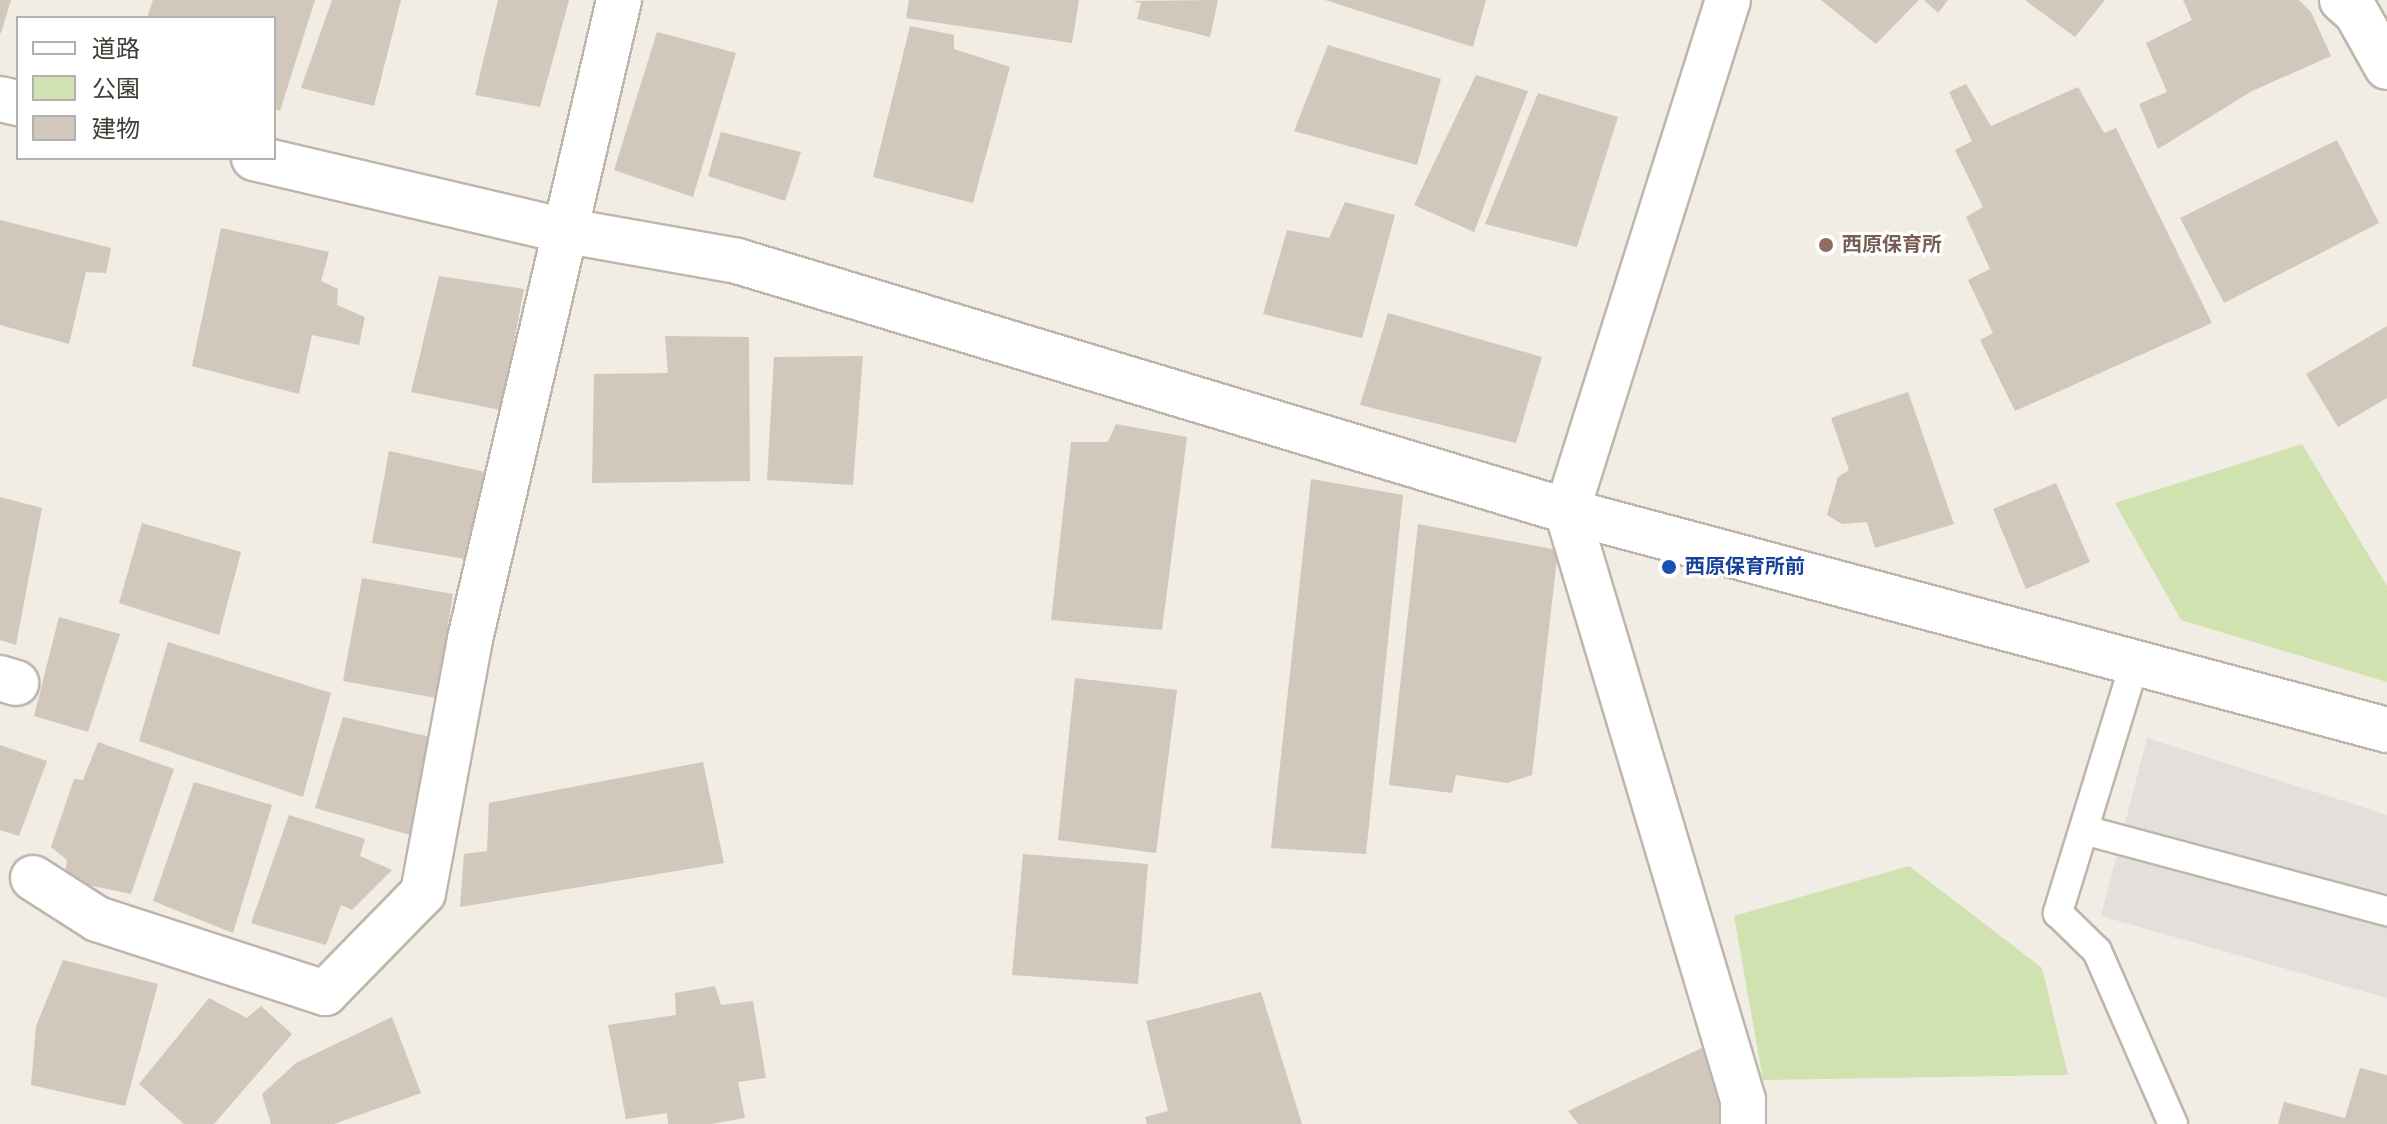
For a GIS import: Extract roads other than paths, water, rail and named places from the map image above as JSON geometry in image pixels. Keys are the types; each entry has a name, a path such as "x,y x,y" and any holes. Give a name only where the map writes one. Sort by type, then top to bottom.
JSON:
{"street":[{"path":"33,878 97,919 325,993 423,893 470,639 562,230 619,0"},
{"path":"1728,0 1567,511 1743,1100 1743,1124"},
{"path":"2342,0 2356,12 2387,67"},
{"path":"263,160 562,230 737,261 1567,511 2387,730"}],"lane":[{"path":"2135,662 2058,913 2097,951 2173,1124"},
{"path":"2084,830 2387,911"}],"place":[{"name":"西原保育所","path":"1826,245"},
{"name":"西原保育所前","path":"1669,567"}]}
